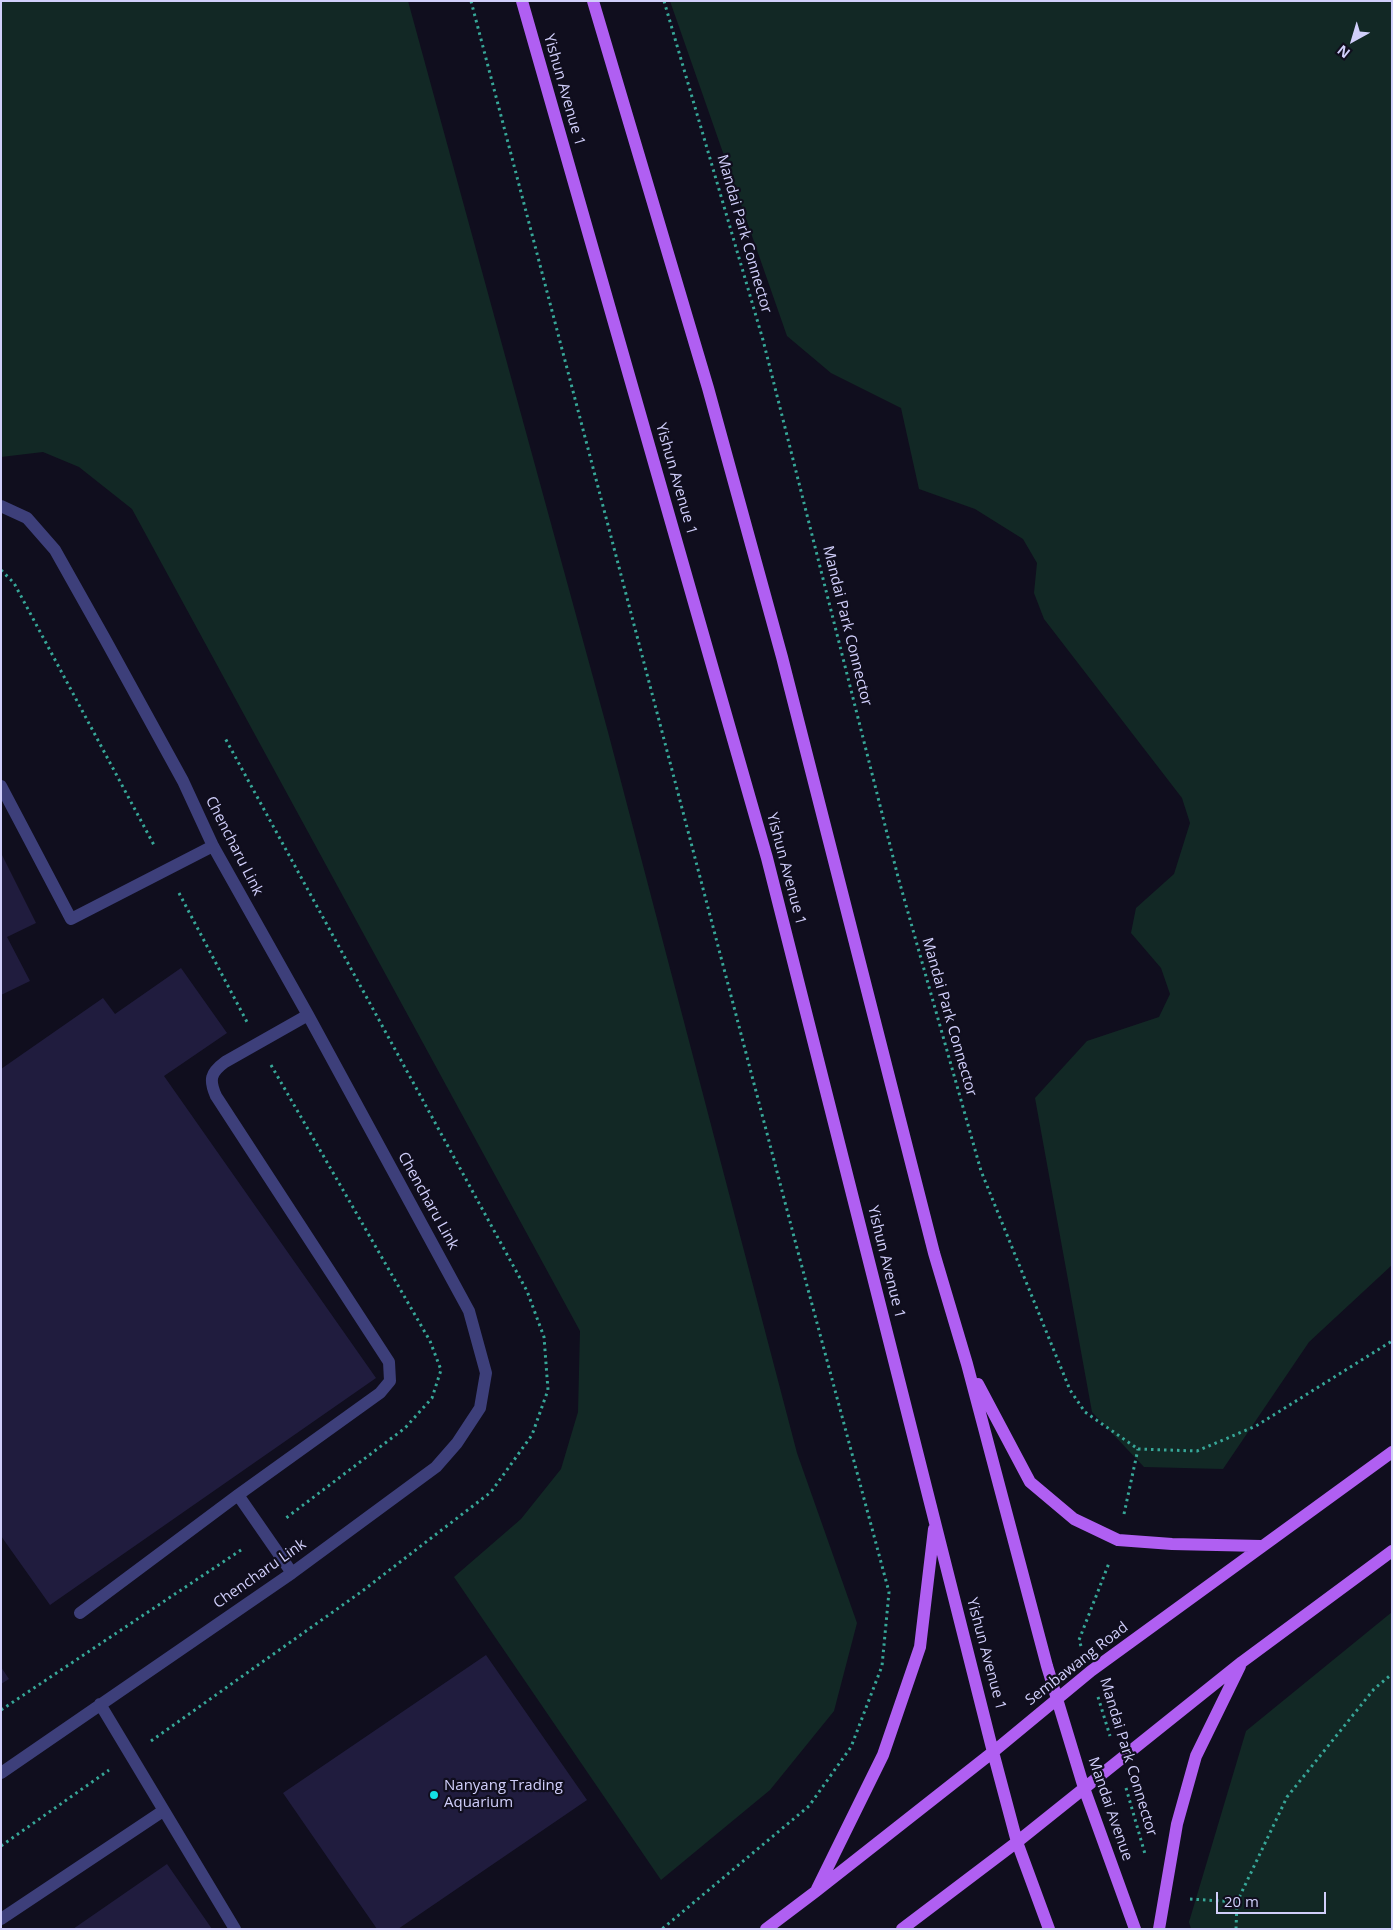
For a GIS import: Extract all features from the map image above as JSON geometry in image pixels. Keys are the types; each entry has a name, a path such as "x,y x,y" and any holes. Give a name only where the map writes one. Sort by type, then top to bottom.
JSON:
{"main road":[{"name":"Yishun Avenue 1","path":"522,1 767,858 993,1752"},
{"path":"593,1 708,388 776,637 930,1234 1057,1698"},
{"path":"967,1364 1030,1482 1074,1519 1118,1540 1172,1544 1260,1546"},
{"name":"Sembawang Road","path":"766,1929 993,1752 1090,1671 1392,1452"},
{"path":"815,1892 882,1755 920,1647 934,1522"},
{"path":"902,1929 1017,1842 1242,1662 1392,1551"},
{"path":"1159,1929 1177,1824 1196,1756 1242,1662"},
{"name":"Mandai Avenue","path":"1057,1698 1084,1788 1135,1929"},
{"path":"993,1752 1017,1842 1049,1929"}],"street":[{"name":"Chencharu Link","path":"1,506 27,518 55,550 183,781 213,846 308,1015 469,1311 486,1373 480,1408 457,1443 436,1466 292,1573 1,1774"},
{"path":"1,786 71,919 213,846"},
{"path":"80,1613 238,1495 380,1393 390,1381 389,1362 211,1085 212,1076 217,1068 308,1015"},
{"path":"238,1495 292,1573"},
{"path":"100,1704 235,1929"},
{"path":"1,1919 163,1811"}],"path":[{"path":"471,1 793,1233 889,1592 882,1666 851,1748 809,1806 662,1929"},
{"name":"Mandai Park Connector","path":"664,1 763,340 896,867 981,1171 1070,1390 1085,1412 1138,1449 1118,1540 1079,1640 1146,1857"},
{"path":"1,570 14,583 157,852"},
{"path":"1,1710 264,1534 405,1428 432,1398 440,1370 430,1341 259,1043 176,887"},
{"path":"1138,1449 1197,1452 1256,1426 1392,1340"},
{"path":"1236,1929 1237,1902 1287,1797 1374,1689 1392,1674"},
{"path":"1164,1897 1237,1902"}],"green space":[{"path":"1,1 408,1 608,732 797,1453 857,1623 834,1711 770,1790 661,1880 454,1577 521,1519 561,1469 578,1412 580,1331 132,509 79,467 43,452 1,457"},
{"path":"670,1 1392,1 1392,1265 1309,1342 1223,1469 1144,1467 1092,1412 1035,1098 1087,1041 1159,1017 1170,994 1161,968 1131,933 1136,908 1174,874 1190,823 1182,798 1044,619 1034,593 1037,563 1023,539 975,509 919,489 901,408 831,373 787,336"},
{"path":"1392,1612 1392,1929 1191,1929 1189,1922 1246,1731"}],"building":[{"path":"1,853 36,923 7,937 30,981 1,995"},
{"path":"181,968 227,1033 164,1076 376,1378 50,1605 1,1536 1,1069 103,998 115,1014"},
{"path":"486,1655 587,1800 398,1929 377,1929 283,1793"},
{"path":"1,1667 9,1679 1,1684"},
{"path":"167,1864 212,1929 73,1929"}],"place":[{"name":"Nanyang Trading Aquarium","path":"434,1795"}]}
